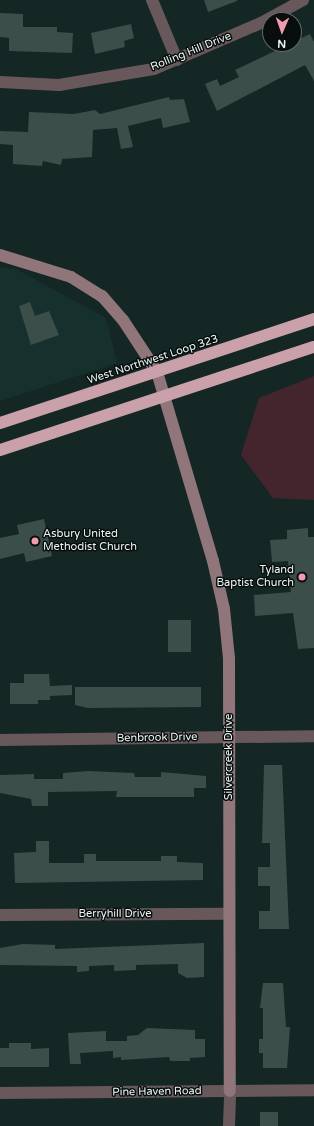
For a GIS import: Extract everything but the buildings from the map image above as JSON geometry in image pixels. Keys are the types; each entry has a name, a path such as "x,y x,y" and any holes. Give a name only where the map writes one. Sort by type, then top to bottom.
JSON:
{"highway":[{"name":"West Northwest Loop 323","path":"0,423 314,319"},
{"path":"0,450 314,346"}],"street":[{"path":"152,0 177,60"},
{"name":"Rolling Hill Drive","path":"0,82 59,85 128,75 177,60 261,23 303,0"},
{"name":"Silvercreek Drive","path":"0,255 71,277 102,296 123,320 157,372 224,609 228,642 229,737 229,1126"},
{"name":"Benbrook Drive","path":"0,740 314,736"},
{"name":"Berryhill Drive","path":"0,915 230,914"},
{"name":"Pine Haven Road","path":"0,1093 314,1090"}],"shaded area":[{"path":"0,268 16,269 106,318 117,363 0,401"},
{"path":"314,376 314,500 273,498 241,455 259,398"}],"place":[{"name":"Asbury United Methodist Church","path":"35,541"},
{"name":"Tyland Baptist Church","path":"302,577"}]}
